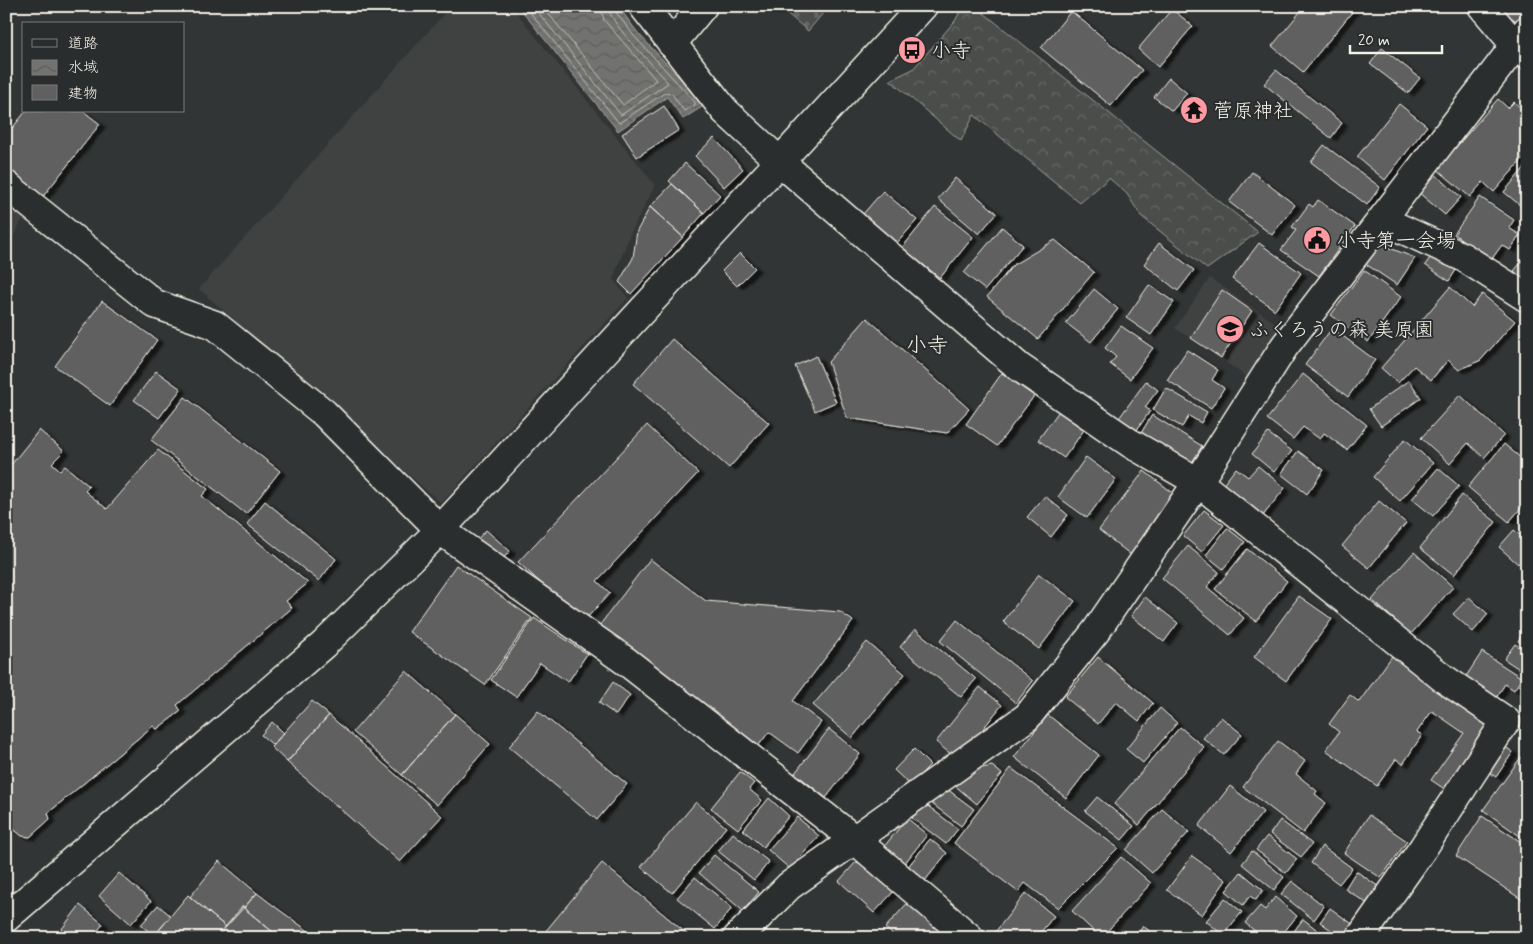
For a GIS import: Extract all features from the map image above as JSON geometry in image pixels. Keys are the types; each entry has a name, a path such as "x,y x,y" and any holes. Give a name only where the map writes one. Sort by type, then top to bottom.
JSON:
{"street":[{"path":"643,6 725,111 779,161 1019,367 1130,443 1198,482 1443,678 1506,721 1423,848 1360,938"},
{"path":"672,44 703,6"},
{"path":"6,918 323,646 440,530 923,6"},
{"path":"737,938 789,886 1027,717 1096,631 1198,482 1284,347 1523,43 1482,6"},
{"path":"6,185 155,304 215,325 324,413 440,530 627,662 854,839 970,938"},
{"path":"1382,220 1464,258 1527,298"}],"shaded area":[{"path":"451,6 511,6 655,185 629,237 613,279 628,298 441,503 199,289"},
{"path":"6,200 25,215 6,250"},
{"name":"ふくろうの森 美原園","path":"1210,278 1284,329 1250,379 1175,328"}],"green space":[{"path":"778,6 829,6 808,31"},
{"path":"963,6 975,6 1258,232 1207,269 1141,216 1127,194 1109,178 1080,203 974,115 961,141 890,80 913,69 955,21"}],"water":[{"path":"518,6 618,6 638,33 705,105 683,119 667,97 618,131"}],"building":[{"path":"1305,6 1357,6 1303,72 1272,46"},
{"path":"1496,6 1527,6 1527,12 1519,23"},
{"path":"1172,9 1193,26 1158,67 1138,49"},
{"path":"1071,11 1142,70 1111,106 1041,48"},
{"path":"1382,48 1420,78 1408,93 1370,64"},
{"path":"1276,70 1342,123 1331,138 1264,84"},
{"path":"1169,78 1187,93 1172,111 1154,97"},
{"path":"1498,99 1508,108 1514,102 1527,113 1527,154 1494,192 1483,182 1470,197 1437,169"},
{"path":"1399,104 1427,126 1385,180 1357,157"},
{"path":"664,106 679,130 637,157 622,134"},
{"path":"25,112 84,112 100,124 41,199 6,172 6,136"},
{"path":"714,138 743,169 724,187 695,156"},
{"path":"1324,145 1380,187 1367,205 1311,162"},
{"path":"685,163 720,195 704,213 669,181"},
{"path":"1527,165 1527,211 1504,192"},
{"path":"1252,172 1295,205 1272,235 1229,202"},
{"path":"1434,173 1461,197 1445,215 1418,192"},
{"path":"955,178 997,213 979,234 938,199"},
{"path":"672,184 704,213 683,237 650,207"},
{"path":"883,191 917,220 897,243 863,214"},
{"path":"1480,197 1514,220 1509,228 1520,235 1510,250 1502,245 1491,260 1454,234"},
{"name":"小寺第一会場","path":"1318,200 1355,226 1319,276 1281,250 1296,230 1292,227 1309,204 1313,207"},
{"path":"650,207 683,237 631,294 619,282 633,258 637,231"},
{"path":"935,207 973,237 940,278 902,248"},
{"path":"1002,227 1023,245 985,290 964,273"},
{"path":"1055,240 1094,272 1038,339 987,297 1013,265"},
{"path":"1159,243 1194,270 1178,291 1144,264"},
{"path":"1259,243 1301,273 1275,310 1232,279"},
{"path":"1377,243 1415,258 1397,285 1364,263"},
{"path":"740,253 755,268 737,286 722,271"},
{"path":"1433,254 1456,270 1449,281 1425,265"},
{"path":"1527,255 1527,283 1514,271"},
{"path":"1364,270 1401,297 1368,342 1331,315"},
{"path":"1149,285 1174,302 1151,335 1126,318"},
{"path":"1450,287 1472,307 1482,294 1515,321 1481,360 1459,370 1448,360 1431,380 1414,366 1398,383 1381,368"},
{"path":"1094,289 1118,309 1091,342 1066,323"},
{"path":"1222,290 1252,311 1221,358 1191,338"},
{"path":"102,301 157,340 110,406 55,366"},
{"path":"867,318 969,409 947,433 847,418 828,362"},
{"path":"1121,326 1153,348 1130,379 1110,364 1116,357 1105,348"},
{"path":"1332,328 1375,360 1348,397 1305,365"},
{"path":"672,339 769,423 729,468 633,384"},
{"path":"1187,350 1218,370 1212,380 1224,388 1211,408 1167,380"},
{"path":"816,356 836,402 815,411 795,366"},
{"path":"156,371 181,389 159,418 134,400"},
{"path":"1002,373 1034,396 997,446 966,424"},
{"path":"1303,374 1367,425 1347,450 1324,433 1320,439 1303,427 1293,439 1267,419"},
{"path":"1409,380 1421,398 1381,426 1369,409"},
{"path":"1146,381 1158,390 1145,407 1150,411 1134,434 1117,421"},
{"path":"1166,388 1207,412 1201,423 1189,416 1182,427 1153,410"},
{"path":"1460,395 1504,435 1484,458 1468,443 1450,464 1421,438"},
{"path":"185,397 280,471 246,514 151,440"},
{"path":"1059,411 1084,430 1064,458 1038,440"},
{"path":"1152,415 1202,446 1191,464 1141,433"},
{"path":"647,425 698,473 597,581 610,593 583,622 518,562"},
{"path":"39,430 64,451 52,463 60,470 65,466 89,486 85,491 107,509 158,450 208,489 202,496 308,583 286,601 292,608 177,705 181,711 157,729 153,726 48,813 50,819 30,837 22,836 11,827 6,832 6,471"},
{"path":"1268,433 1292,451 1274,472 1252,454"},
{"path":"1405,439 1433,463 1400,501 1373,477"},
{"path":"1504,444 1527,463 1527,501 1509,522 1468,487"},
{"path":"1298,451 1324,470 1307,494 1281,474"},
{"path":"1086,457 1116,479 1087,518 1058,497"},
{"path":"1258,466 1285,488 1258,522 1219,490 1236,468 1248,477"},
{"path":"1438,468 1459,486 1433,516 1412,499"},
{"path":"1144,471 1176,495 1131,555 1099,530"},
{"path":"1462,495 1496,522 1454,575 1420,548"},
{"path":"1045,496 1068,515 1051,537 1027,517"},
{"path":"265,501 336,559 319,581 247,524"},
{"path":"1379,501 1406,523 1369,568 1342,546"},
{"path":"1204,510 1224,525 1202,552 1183,536"},
{"path":"1227,528 1245,542 1223,569 1206,555"},
{"path":"486,530 510,551 497,565 473,544"},
{"path":"1514,530 1527,541 1527,554 1518,564 1499,547"},
{"path":"1188,546 1219,572 1207,587 1244,618 1230,635 1162,578"},
{"path":"1247,549 1287,581 1256,621 1215,589"},
{"path":"1414,552 1453,587 1411,634 1372,600"},
{"path":"650,559 706,601 840,612 853,621 793,701 821,722 798,753 769,732 755,750 596,630"},
{"path":"456,565 532,618 485,685 409,632"},
{"path":"1039,574 1075,601 1039,649 1003,622"},
{"path":"1299,596 1332,619 1286,681 1254,657"},
{"path":"1145,597 1178,623 1164,642 1131,616"},
{"path":"1469,597 1488,614 1473,632 1453,614"},
{"path":"534,618 587,654 568,682 540,663 516,697 491,680"},
{"path":"957,620 1033,681 1016,703 940,641"},
{"path":"1527,626 1527,647 1518,641"},
{"path":"915,629 976,679 961,697 900,647"},
{"path":"867,642 905,674 852,738 813,705"},
{"path":"1515,644 1527,652 1527,674 1504,659"},
{"path":"1395,652 1495,722 1446,790 1431,780 1464,733 1432,711 1417,732 1422,735 1403,764 1396,759 1377,786 1326,750 1339,732 1329,724 1350,695 1359,702"},
{"path":"1482,652 1522,678 1514,690 1505,684 1496,698 1465,678"},
{"path":"1098,657 1153,703 1139,721 1116,702 1098,724 1065,697"},
{"path":"406,671 455,714 402,775 353,732"},
{"path":"613,682 630,695 616,715 599,703"},
{"path":"980,687 1002,705 958,760 936,742"},
{"path":"1527,687 1527,702 1520,697"},
{"path":"312,701 329,715 287,762 271,747"},
{"path":"1160,708 1177,723 1143,763 1126,749"},
{"path":"538,711 627,784 597,820 509,747"},
{"path":"455,714 490,744 437,805 402,775"},
{"path":"329,715 442,816 400,862 287,762"},
{"path":"1048,715 1099,755 1066,798 1014,757"},
{"path":"1221,717 1242,734 1224,755 1203,738"},
{"path":"272,722 284,733 273,745 261,735"},
{"path":"1180,727 1204,747 1139,825 1114,804"},
{"path":"829,729 860,754 826,798 795,773"},
{"path":"1278,741 1305,761 1296,774 1317,791 1315,794 1326,803 1303,833 1243,787"},
{"path":"1502,745 1513,752 1496,777 1485,770"},
{"path":"914,749 930,765 910,785 894,770"},
{"path":"1521,757 1527,761 1527,841 1483,810"},
{"path":"992,766 1002,774 977,804 953,784 963,772"},
{"path":"1011,768 1118,848 1058,908 1025,883 1018,892 954,843"},
{"path":"740,772 754,783 749,789 762,800 738,829 711,808"},
{"path":"943,786 974,809 961,826 931,803"},
{"path":"1230,786 1263,812 1231,852 1199,826"},
{"path":"1097,797 1134,826 1122,840 1085,811"},
{"path":"769,798 789,816 763,847 743,830"},
{"path":"696,802 726,827 672,893 641,867"},
{"path":"924,803 958,829 946,844 912,818"},
{"path":"1162,809 1189,832 1152,873 1126,850"},
{"path":"1369,815 1407,841 1381,878 1344,853"},
{"path":"1482,816 1527,846 1527,897 1524,901 1456,856"},
{"path":"797,817 819,836 790,869 768,850"},
{"path":"907,818 927,835 904,864 883,848"},
{"path":"1280,820 1312,844 1301,857 1270,834"},
{"path":"733,833 769,862 754,880 718,851"},
{"path":"1267,836 1297,859 1286,873 1256,850"},
{"path":"930,839 947,853 924,882 907,868"},
{"path":"1322,846 1352,868 1339,884 1311,863"},
{"path":"1252,851 1284,877 1274,890 1242,864"},
{"path":"714,855 759,892 743,911 699,873"},
{"path":"1192,856 1226,880 1202,915 1167,890"},
{"path":"1121,857 1151,883 1101,938 1072,911"},
{"path":"219,861 257,893 226,927 190,897"},
{"path":"856,862 866,865 894,891 874,913 839,881"},
{"path":"602,863 692,938 540,938"},
{"path":"1356,871 1382,889 1371,906 1345,889"},
{"path":"1241,872 1263,890 1256,900 1250,896 1243,905 1226,891"},
{"path":"119,873 151,901 131,924 99,896"},
{"path":"695,877 732,908 715,929 677,898"},
{"path":"1292,881 1324,906 1314,920 1281,894"},
{"path":"257,893 318,938 280,938 244,908"},
{"path":"1026,893 1054,916 1036,938 994,938 992,936"},
{"path":"188,895 226,927 216,938 156,938 154,936"},
{"path":"1275,897 1297,916 1279,938 1251,938 1256,932 1245,923 1260,906 1265,910"},
{"path":"1225,898 1242,912 1223,935 1206,921"},
{"path":"911,899 956,938 897,938 885,928"},
{"path":"80,905 103,924 92,938 55,938"},
{"path":"158,905 171,916 154,936 141,925"},
{"path":"243,906 244,908 280,938 216,938"},
{"path":"1330,908 1358,928 1351,938 1342,938 1320,922"},
{"path":"1303,919 1328,938 1289,938"},
{"path":"1143,926 1159,938 1135,938"}],"place":[{"name":"小寺","path":"912,50"},
{"name":"菅原神社","path":"1194,110"},
{"name":"小寺第一会場","path":"1317,240"},
{"name":"ふくろうの森 美原園","path":"1230,329"}],"district":[{"name":"小寺","path":"927,345"}]}
